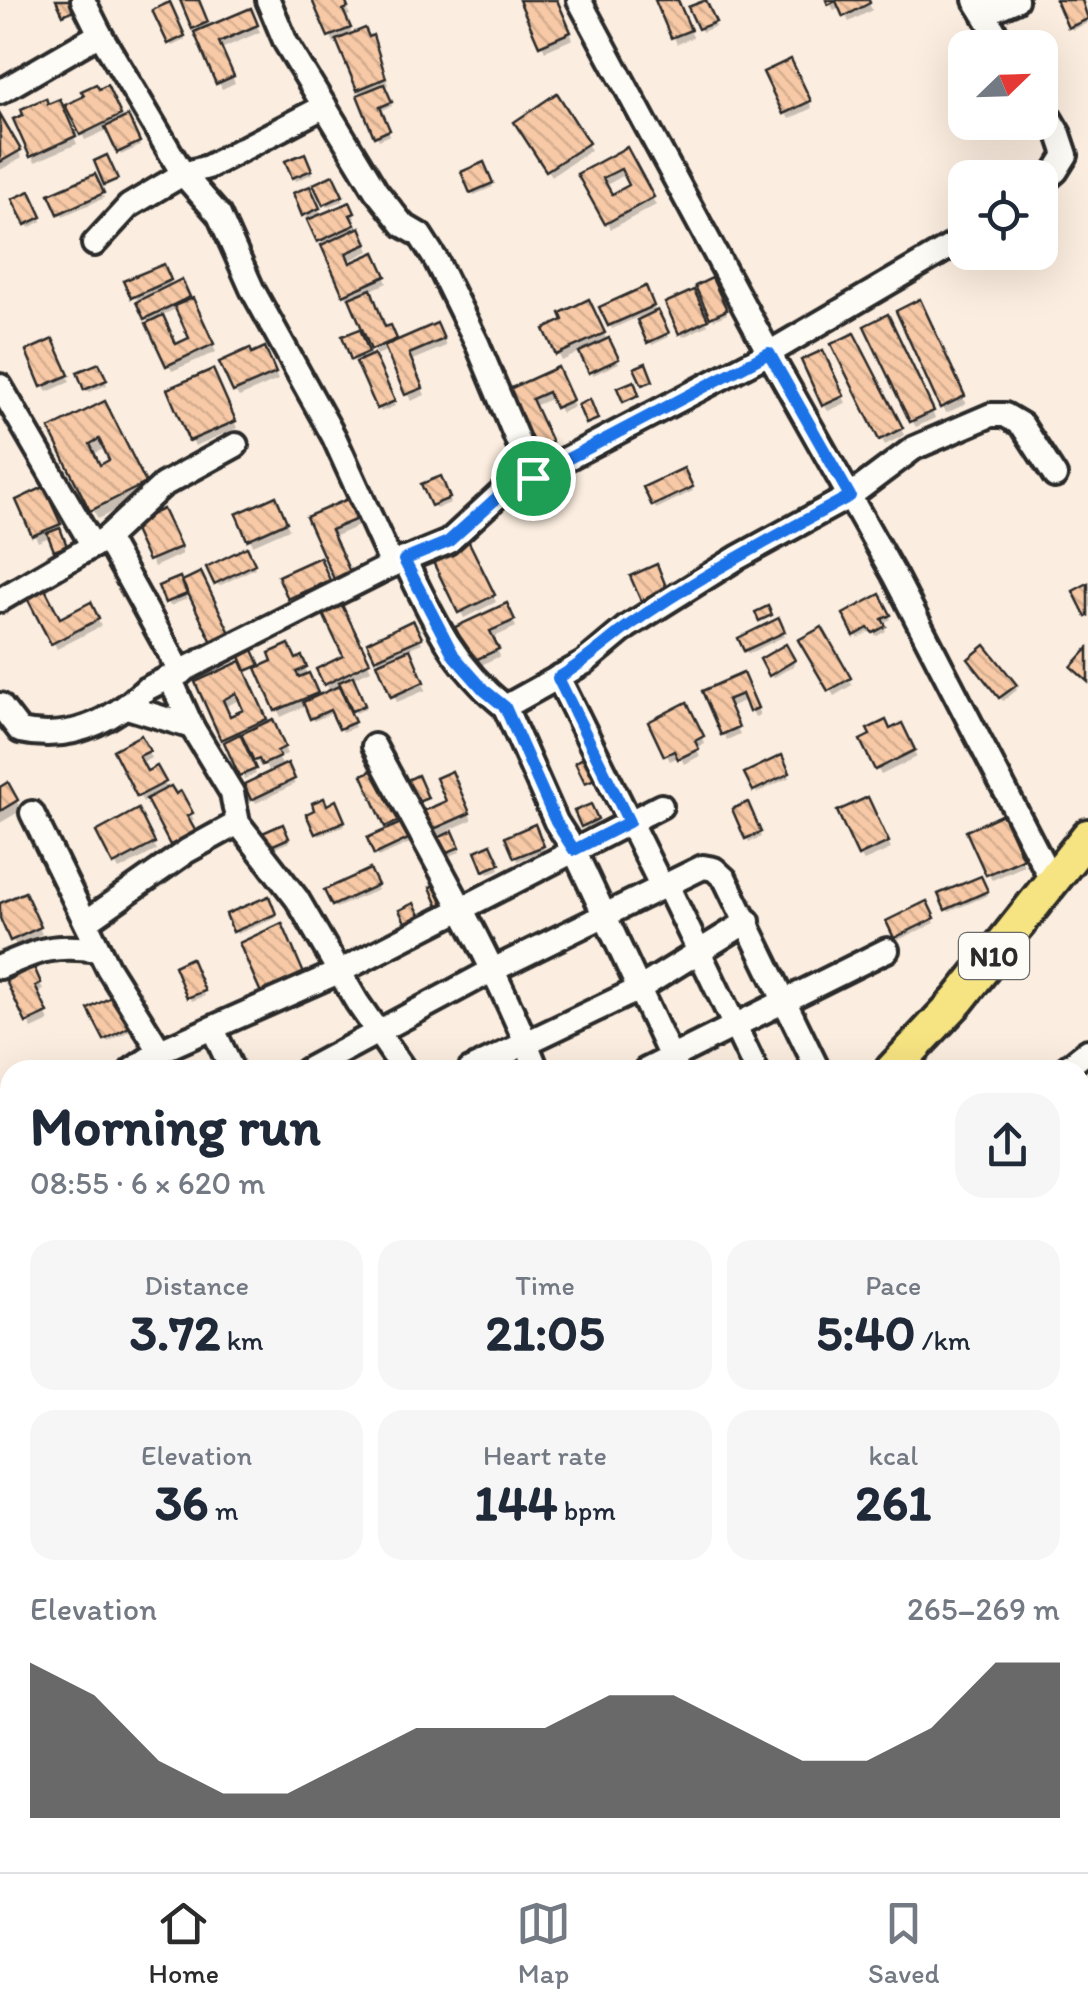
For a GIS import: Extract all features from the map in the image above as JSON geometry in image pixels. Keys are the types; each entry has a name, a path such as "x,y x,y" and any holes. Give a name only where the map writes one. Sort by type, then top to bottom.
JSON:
{"highway":[{"name":"N10","path":"901,1060 958,1000 1088,836"}],"street":[{"path":"83,0 183,174 219,215 252,289 398,562 454,656 505,707 556,822 574,850 672,1060"},
{"path":"268,0 286,43 389,210 420,235 436,260 477,343 533,478"},
{"path":"579,0 894,575 1052,882"},
{"path":"995,30 980,7 1016,0"},
{"path":"0,92 100,34"},
{"path":"94,244 128,206 183,174 208,167 325,106"},
{"path":"1058,132 1066,155 1058,168"},
{"path":"0,704 20,731 47,737 87,728 127,707 146,689 398,562 448,542 501,494 769,353 948,248"},
{"path":"0,386 99,542 176,675 192,727 232,794 238,823 297,899 397,1060"},
{"path":"505,707 584,663 627,627 721,568 850,496 914,448 991,414 1005,415 1022,425 1055,476"},
{"path":"0,600 99,542 162,485 236,444"},
{"path":"558,678 751,1060"},
{"path":"127,707 192,727"},
{"path":"374,746 493,970 534,1060"},
{"path":"148,1060 341,972 660,806"},
{"path":"32,813 98,950 160,1052"},
{"path":"86,922 187,852 238,823"},
{"path":"324,1060 493,970 703,867 714,868 725,880 748,921 810,1060"},
{"path":"490,1060 638,989 748,921"},
{"path":"0,967 63,945 98,950"},
{"path":"680,1060 734,1025 887,950"},
{"path":"213,1030 227,1060"}],"building":[{"path":"56,0 75,0 78,8 63,15"},
{"path":"180,0 199,0 208,22 192,29"},
{"path":"312,0 345,0 348,8 343,10 351,28 328,37"},
{"path":"519,0 557,0 571,32 539,46"},
{"path":"655,0 678,0 691,30 671,38"},
{"path":"706,0 716,22 698,29 688,7"},
{"path":"826,0 870,3 843,17 836,1 828,5"},
{"path":"1056,0 1082,0 1088,19 1068,28"},
{"path":"170,2 185,36 168,44 152,10"},
{"path":"251,8 258,25 219,42 234,76 216,84 194,32"},
{"path":"365,28 369,37 373,35 386,78 357,90 336,40"},
{"path":"791,59 811,101 783,114 763,72"},
{"path":"96,84 99,89 107,85 121,115 80,135 65,105 84,96 81,91"},
{"path":"384,84 392,102 380,107 390,130 374,137 357,95"},
{"path":"557,93 589,143 546,171 514,122"},
{"path":"46,98 48,104 60,99 76,136 30,157 13,119 23,115 21,109"},
{"path":"0,114 21,150 0,162"},
{"path":"128,116 140,142 117,153 105,127"},
{"path":"627,147 654,197 605,224 577,174","holes":["621,169 629,185 612,194 603,178"]},
{"path":"305,153 312,170 292,178 285,161"},
{"path":"107,155 118,179 104,185 94,161"},
{"path":"484,162 493,183 470,193 461,172"},
{"path":"95,174 104,193 58,214 49,194"},
{"path":"333,175 343,196 323,205 313,184"},
{"path":"310,186 320,208 302,216 293,193"},
{"path":"30,191 42,217 25,225 12,199"},
{"path":"350,202 355,225 317,242 307,220"},
{"path":"360,227 367,244 346,253 350,263 375,252 386,276 343,295 321,245"},
{"path":"164,264 171,280 131,298 123,281"},
{"path":"712,278 727,310 710,318 695,286"},
{"path":"182,279 190,297 144,319 136,302"},
{"path":"646,286 654,306 608,326 599,307"},
{"path":"371,289 385,327 391,325 397,339 371,350 349,298"},
{"path":"694,290 708,320 679,334 665,303"},
{"path":"193,298 214,344 166,366 146,323 163,315 176,344 189,338 174,306"},
{"path":"589,299 605,333 556,355 544,329 563,320 560,313"},
{"path":"920,299 965,396 940,408 896,311"},
{"path":"658,310 669,333 647,343 637,320"},
{"path":"888,314 934,411 910,422 864,326"},
{"path":"437,323 444,339 409,354 423,388 405,395 384,346"},
{"path":"360,329 369,352 351,360 342,336"},
{"path":"854,333 903,428 879,440 831,344"},
{"path":"609,338 619,359 589,373 579,352"},
{"path":"53,339 69,375 41,387 26,351"},
{"path":"265,347 276,373 233,392 219,362 250,348 252,353"},
{"path":"823,350 844,396 822,406 801,360"},
{"path":"374,354 395,401 377,409 356,362"},
{"path":"99,363 107,380 84,390 77,372"},
{"path":"646,363 653,381 642,385 634,368"},
{"path":"558,367 573,400 555,408 548,392 532,399 552,442 534,450 507,390"},
{"path":"213,369 236,421 189,441 167,389"},
{"path":"634,381 639,395 623,402 617,388"},
{"path":"590,399 598,419 586,424 578,405"},
{"path":"105,401 146,483 90,511 49,429","holes":["99,439 109,460 100,465 90,444"]},
{"path":"684,468 693,487 652,506 643,487"},
{"path":"441,476 450,498 431,506 421,484"},
{"path":"44,487 61,524 32,536 16,500"},
{"path":"276,496 287,522 247,540 236,514"},
{"path":"348,499 357,519 331,530 350,572 334,579 306,517"},
{"path":"163,509 181,547 148,561 131,524"},
{"path":"60,528 67,546 54,551 47,533"},
{"path":"468,540 495,595 458,613 431,558"},
{"path":"247,547 255,564 214,584 206,567"},
{"path":"320,557 330,580 288,599 278,576"},
{"path":"657,564 667,589 641,601 630,576"},
{"path":"201,572 230,633 212,642 182,581"},
{"path":"180,577 187,594 165,603 158,586"},
{"path":"1088,583 1088,616 1086,617 1073,591"},
{"path":"43,585 60,618 91,602 99,619 51,644 25,594"},
{"path":"880,594 891,615 882,619 886,626 873,633 868,628 854,636 843,614"},
{"path":"507,603 515,620 490,631 499,649 471,662 455,627"},
{"path":"342,605 370,662 324,685 316,669 343,656 323,614"},
{"path":"768,606 772,615 759,621 755,612"},
{"path":"779,618 785,632 744,651 738,638"},
{"path":"413,620 422,638 375,659 367,642"},
{"path":"822,627 851,678 828,691 798,640"},
{"path":"289,644 296,659 302,656 307,667 296,672 299,677 309,673 318,693 275,711 256,668 272,661 269,653"},
{"path":"786,644 795,660 769,676 760,659"},
{"path":"985,645 1017,685 999,698 968,659"},
{"path":"252,648 260,665 246,671 239,654"},
{"path":"1088,648 1088,682 1071,667"},
{"path":"410,649 424,682 391,697 377,663"},
{"path":"241,661 267,719 221,740 195,682","holes":["236,693 243,710 230,716 223,700"]},
{"path":"743,673 758,708 749,712 742,694 727,700 739,727 721,735 702,691"},
{"path":"353,676 365,705 352,711 339,682"},
{"path":"339,686 355,722 339,729 330,710 310,719 303,702"},
{"path":"687,702 704,736 695,741 699,749 678,759 674,751 664,756 648,722"},
{"path":"273,719 285,747 277,751 280,757 262,765 259,759 254,761 241,734"},
{"path":"886,720 890,729 902,723 915,750 875,770 860,740 870,735 867,729"},
{"path":"240,734 256,769 239,776 224,742"},
{"path":"141,735 150,751 139,756 147,771 157,766 166,782 137,797 113,750"},
{"path":"592,754 602,776 585,783 575,762"},
{"path":"782,755 790,773 753,791 744,773"},
{"path":"288,763 295,779 251,800 244,784"},
{"path":"382,766 405,818 385,827 362,775"},
{"path":"452,771 470,813 427,832 419,813 446,801 436,778"},
{"path":"418,775 428,798 413,804 403,782"},
{"path":"8,782 18,800 0,811 0,787"},
{"path":"171,786 176,794 181,791 193,813 187,816 196,832 170,845 146,799"},
{"path":"868,797 889,842 858,856 837,811"},
{"path":"324,798 327,805 336,800 345,821 315,834 306,814 314,810 312,803"},
{"path":"748,802 761,832 745,839 732,809"},
{"path":"591,804 598,819 581,827 574,811"},
{"path":"138,809 155,843 113,865 96,832"},
{"path":"1003,814 1023,859 986,875 966,831"},
{"path":"410,819 417,835 374,855 367,838"},
{"path":"283,824 289,838 264,849 258,835"},
{"path":"535,824 544,846 514,858 505,837"},
{"path":"453,831 460,847 438,856 431,841"},
{"path":"491,844 500,864 483,871 475,851"},
{"path":"370,869 378,885 332,906 324,890"},
{"path":"981,876 988,891 945,910 938,894"},
{"path":"442,882 450,901 438,906 430,887"},
{"path":"25,892 41,927 10,941 0,918 0,903"},
{"path":"269,896 276,914 233,932 226,914"},
{"path":"927,901 935,918 894,938 886,921"},
{"path":"414,903 422,919 407,926 399,910"},
{"path":"282,923 305,976 262,995 239,943"},
{"path":"191,958 205,991 187,998 174,966"},
{"path":"34,967 41,983 35,986 48,1013 26,1023 6,981"},
{"path":"117,994 133,1025 104,1040 88,1009"}],"route":[{"path":"769,353 850,496 737,558 627,627 584,663 558,678 629,822 574,850 556,822 505,707 454,656 404,560 448,542 501,494 533,478 769,353"}]}
